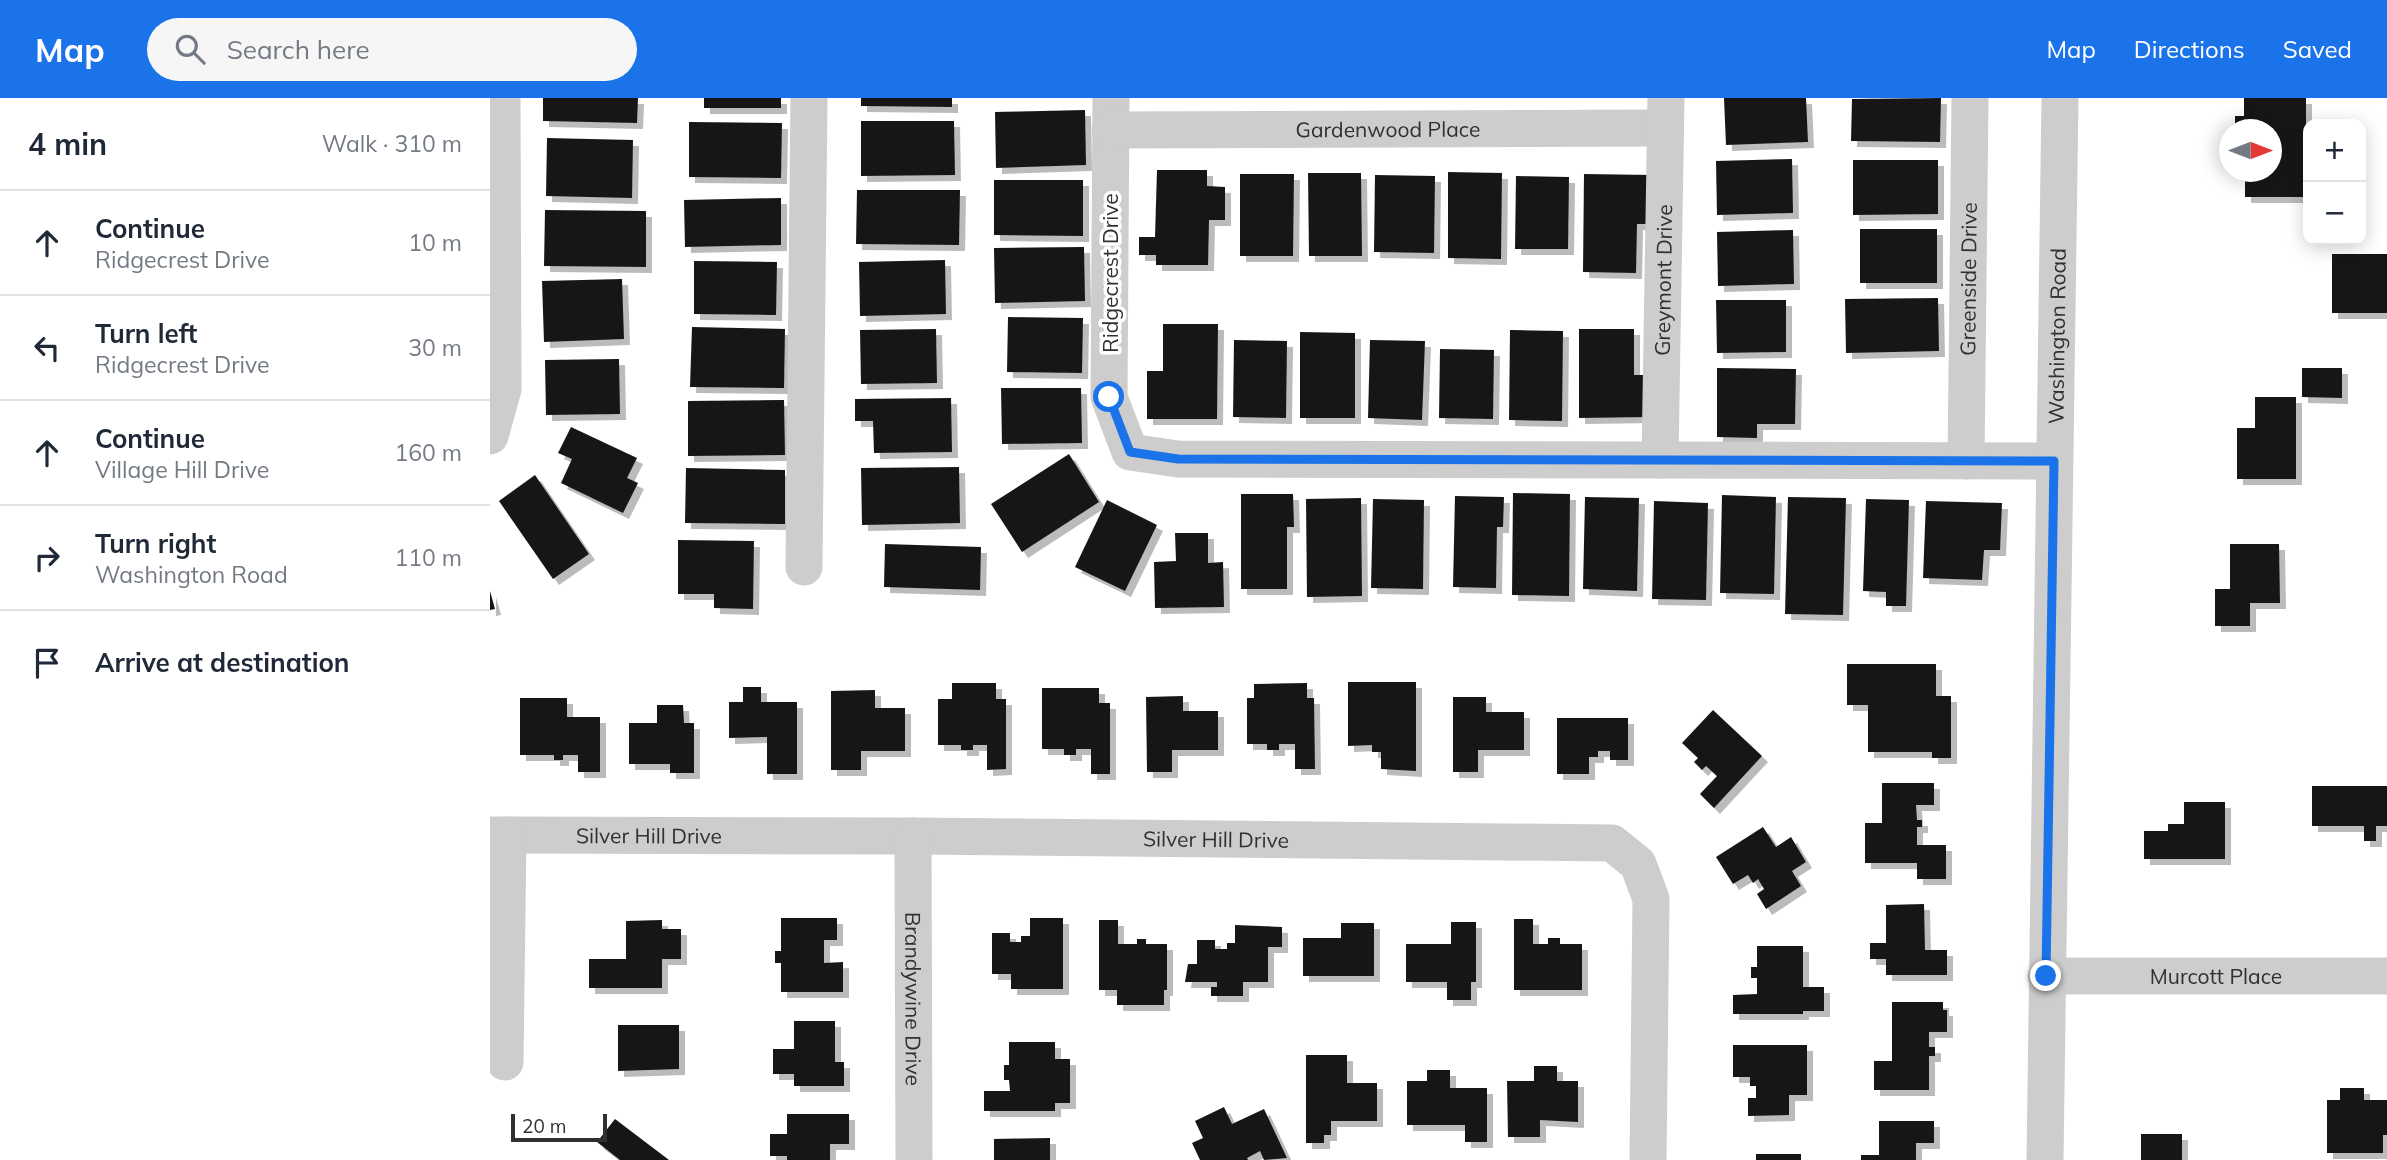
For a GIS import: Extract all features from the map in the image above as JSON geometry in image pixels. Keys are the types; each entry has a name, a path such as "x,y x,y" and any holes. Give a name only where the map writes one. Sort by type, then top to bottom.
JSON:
{"street":[{"path":"490,436 503,389 502,98"},
{"path":"804,568 809,98"},
{"name":"Greenside Drive","path":"1966,461 1970,98"},
{"name":"Washington Road","path":"2045,1160 2060,98"},
{"name":"Gardenwood Place","path":"1110,114 1665,113"},
{"name":"Greymont Drive","path":"1660,460 1665,113"},
{"name":"Ridgecrest Drive","path":"1110,114 1109,397 1130,452 1178,459 1660,460"},
{"path":"1660,460 2054,461"},
{"path":"499,835 505,1062"},
{"name":"Silver Hill Drive","path":"499,835 1612,843 1638,864 1651,899 1648,1160"},
{"name":"Brandywine Drive","path":"913,836 914,1160"},
{"name":"Murcott Place","path":"2046,976 2387,976"}],"building":[{"path":"543,98 638,98 637,123 543,121"},
{"path":"704,98 781,98 781,108 704,108"},
{"path":"861,98 952,98 952,107 861,106"},
{"path":"1724,98 1806,98 1808,142 1726,145"},
{"path":"1941,98 1940,142 1851,141 1852,99"},
{"path":"2244,98 2306,98 2306,119 2303,119 2303,197 2245,197 2245,182 2282,182 2282,119 2235,119 2235,116 2244,116"},
{"path":"1085,110 1086,165 996,168 995,112"},
{"path":"861,121 954,121 955,175 861,176"},
{"path":"689,122 782,123 781,178 689,177"},
{"path":"547,138 633,140 632,198 546,196"},
{"path":"1792,159 1793,213 1717,215 1716,161"},
{"path":"1853,160 1938,160 1938,214 1853,215"},
{"path":"1157,170 1207,170 1207,186 1225,187 1225,220 1209,220 1208,265 1156,265 1156,255 1139,255 1139,237 1155,237"},
{"path":"1448,172 1502,173 1501,259 1448,258"},
{"path":"1308,173 1361,173 1362,256 1309,256"},
{"path":"1240,174 1294,174 1293,256 1240,256"},
{"path":"1584,174 1652,175 1651,224 1637,224 1636,273 1583,272"},
{"path":"1375,175 1435,176 1434,253 1374,252"},
{"path":"1516,176 1569,177 1568,249 1515,249"},
{"path":"994,180 1083,180 1083,236 994,235"},
{"path":"857,190 960,190 959,245 856,244"},
{"path":"781,198 781,245 685,247 684,200"},
{"path":"545,210 646,211 646,267 544,266"},
{"path":"1860,229 1937,229 1937,283 1860,283"},
{"path":"1793,230 1794,284 1718,286 1717,232"},
{"path":"1084,247 1085,301 995,303 994,248"},
{"path":"2332,254 2387,254 2387,313 2332,313"},
{"path":"945,260 946,314 860,316 859,262"},
{"path":"694,261 777,262 776,315 694,314"},
{"path":"622,279 624,339 544,342 542,281"},
{"path":"1938,298 1939,351 1846,353 1845,299"},
{"path":"1716,300 1786,300 1786,352 1717,353"},
{"path":"1008,317 1083,318 1082,373 1007,372"},
{"path":"1163,324 1218,324 1217,419 1147,419 1147,371 1163,371"},
{"path":"692,327 785,329 784,388 690,387"},
{"path":"936,329 937,383 861,384 860,330"},
{"path":"1579,329 1634,329 1634,375 1648,375 1648,417 1579,418"},
{"path":"1510,330 1563,331 1562,421 1509,420"},
{"path":"1300,332 1355,333 1355,418 1300,418"},
{"path":"1234,340 1287,341 1286,418 1233,417"},
{"path":"1370,340 1425,341 1422,420 1368,418"},
{"path":"1440,349 1494,350 1493,419 1439,418"},
{"path":"619,359 620,414 546,415 545,360"},
{"path":"1717,368 1796,369 1795,424 1757,424 1757,438 1717,437"},
{"path":"2302,368 2342,368 2342,398 2302,397"},
{"path":"1001,388 1081,388 1082,443 1002,444"},
{"path":"2255,397 2296,397 2296,479 2237,479 2237,428 2255,428"},
{"path":"951,398 952,452 874,453 873,421 855,421 855,399"},
{"path":"784,400 785,455 688,456 688,401"},
{"path":"571,427 637,458 627,478 638,483 623,513 561,483 572,459 558,453"},
{"path":"1069,454 1099,502 1022,552 991,504"},
{"path":"959,467 960,523 862,525 861,468"},
{"path":"686,468 785,470 785,524 685,523"},
{"path":"535,475 589,554 553,579 499,501"},
{"path":"1513,493 1570,494 1569,596 1512,595"},
{"path":"1241,494 1293,494 1294,527 1287,527 1287,589 1241,589"},
{"path":"1722,495 1776,497 1774,594 1720,593"},
{"path":"1455,496 1504,497 1503,527 1497,527 1496,588 1453,587"},
{"path":"1585,497 1639,498 1637,591 1583,589"},
{"path":"1788,497 1846,498 1843,615 1785,614"},
{"path":"1361,498 1362,596 1307,597 1306,499"},
{"path":"1373,499 1424,500 1423,589 1371,588"},
{"path":"1866,499 1909,500 1906,606 1886,606 1886,592 1863,591"},
{"path":"1107,500 1157,525 1125,591 1075,567"},
{"path":"1654,501 1708,503 1706,600 1652,599"},
{"path":"1926,501 2002,503 2000,550 1984,550 1982,580 1923,578"},
{"path":"1175,533 1208,533 1208,563 1223,562 1224,607 1155,608 1154,562 1176,561"},
{"path":"678,540 754,541 753,609 714,608 714,594 678,594"},
{"path":"885,544 981,547 980,590 884,587"},
{"path":"2230,544 2279,544 2280,603 2250,603 2250,626 2215,626 2215,589 2230,589"},
{"path":"490,591 495,609 490,610"},
{"path":"1847,664 1936,664 1936,696 1951,696 1951,758 1932,758 1932,752 1868,752 1868,705 1847,705"},
{"path":"1348,682 1416,682 1416,771 1381,769 1381,752 1372,752 1372,745 1348,746"},
{"path":"952,683 996,683 996,699 1006,699 1006,769 987,770 987,745 973,745 973,750 961,750 961,745 938,745 938,699 952,699"},
{"path":"1307,683 1307,698 1314,698 1315,769 1295,769 1295,744 1279,744 1279,750 1267,750 1267,744 1247,744 1247,698 1254,698 1254,684"},
{"path":"743,687 761,687 761,702 797,702 797,774 767,774 767,737 729,738 729,702 743,702"},
{"path":"1042,688 1099,688 1099,703 1110,703 1110,774 1091,774 1091,749 1076,749 1076,755 1064,755 1064,749 1042,749"},
{"path":"875,690 875,708 905,708 905,751 861,751 861,770 831,770 831,691"},
{"path":"1183,696 1183,711 1218,711 1218,750 1172,750 1172,772 1147,772 1146,697"},
{"path":"1453,697 1486,697 1486,712 1524,712 1524,750 1478,750 1478,772 1453,772"},
{"path":"520,698 567,698 567,717 600,717 600,772 578,772 578,755 563,755 563,760 554,760 554,755 520,755"},
{"path":"657,705 683,705 684,723 694,723 694,773 670,773 670,764 629,764 629,723 657,723"},
{"path":"1713,710 1762,756 1714,808 1700,794 1717,776 1706,766 1702,770 1694,762 1698,758 1682,743"},
{"path":"1557,718 1628,718 1628,760 1610,760 1610,751 1598,751 1598,757 1589,757 1589,774 1557,774"},
{"path":"1882,783 1934,783 1934,805 1916,805 1917,820 1922,820 1922,827 1917,827 1917,845 1946,845 1946,879 1917,879 1917,863 1865,863 1865,823 1882,823"},
{"path":"2312,786 2387,786 2387,826 2376,826 2376,841 2364,841 2364,826 2312,826"},
{"path":"2184,802 2225,802 2225,859 2144,859 2144,831 2168,831 2168,824 2184,824"},
{"path":"1763,827 1776,847 1791,837 1806,862 1792,871 1801,886 1766,909 1757,894 1764,889 1758,879 1753,883 1748,875 1733,884 1716,857"},
{"path":"1924,904 1925,950 1947,950 1947,975 1886,975 1886,959 1870,959 1870,943 1886,943 1886,905"},
{"path":"781,918 837,918 837,940 824,940 824,963 843,962 843,992 781,992 781,963 775,963 775,951 781,951"},
{"path":"1030,918 1063,918 1063,989 1011,989 1011,974 992,974 992,933 1010,933 1010,942 1021,942 1021,936 1030,936"},
{"path":"1514,919 1533,919 1533,944 1548,944 1548,938 1560,938 1560,944 1582,944 1582,990 1514,990"},
{"path":"662,920 662,929 681,929 681,959 662,959 662,988 589,988 589,959 626,959 626,921"},
{"path":"1099,920 1118,920 1118,944 1137,944 1137,939 1146,939 1146,944 1167,944 1167,990 1164,990 1164,1005 1117,1005 1117,990 1099,990"},
{"path":"1451,922 1476,922 1476,982 1471,982 1471,1000 1447,1000 1447,982 1406,982 1406,944 1451,944"},
{"path":"1341,923 1374,923 1374,976 1303,976 1303,938 1341,938"},
{"path":"1235,925 1282,927 1282,947 1268,947 1268,982 1243,982 1243,996 1211,996 1211,987 1217,987 1217,982 1185,982 1188,964 1197,964 1197,940 1215,940 1215,949 1227,949 1227,943 1235,943"},
{"path":"1757,946 1803,946 1803,987 1824,987 1824,1011 1803,1011 1803,1014 1733,1014 1733,995 1757,994 1757,978 1751,978 1751,967 1757,967"},
{"path":"1892,1002 1943,1002 1943,1010 1947,1010 1947,1032 1929,1032 1929,1047 1935,1047 1935,1056 1929,1056 1929,1090 1874,1090 1874,1061 1892,1061"},
{"path":"794,1021 835,1021 835,1062 844,1062 844,1086 794,1086 794,1074 773,1074 773,1049 794,1049"},
{"path":"618,1025 679,1025 679,1069 618,1071"},
{"path":"1009,1042 1055,1042 1055,1059 1070,1059 1070,1103 1055,1103 1055,1111 984,1111 984,1091 1010,1091 1009,1080 1004,1080 1004,1065 1009,1065"},
{"path":"1733,1045 1807,1045 1807,1095 1789,1095 1789,1115 1748,1116 1748,1098 1756,1098 1756,1086 1750,1086 1750,1077 1733,1077"},
{"path":"1306,1055 1347,1055 1347,1083 1377,1083 1377,1121 1331,1121 1331,1135 1324,1135 1324,1143 1306,1143"},
{"path":"1534,1066 1557,1066 1557,1081 1578,1081 1578,1122 1540,1120 1540,1137 1508,1137 1507,1081 1534,1081"},
{"path":"1427,1070 1450,1070 1450,1088 1487,1088 1487,1142 1465,1142 1465,1125 1407,1125 1407,1081 1427,1081"},
{"path":"2340,1088 2364,1088 2364,1100 2387,1100 2387,1135 2383,1135 2383,1153 2327,1153 2327,1100 2340,1100"},
{"path":"1224,1107 1232,1124 1264,1109 1287,1158 1264,1160 1260,1151 1247,1158 1248,1160 1200,1160 1192,1143 1203,1138 1195,1121"},
{"path":"787,1114 849,1114 849,1144 830,1144 830,1160 787,1160 787,1156 770,1156 770,1134 787,1134"},
{"path":"615,1119 669,1160 620,1160 597,1142"},
{"path":"1879,1121 1934,1121 1934,1143 1916,1143 1916,1160 1861,1160 1861,1155 1879,1155"},
{"path":"2141,1134 2182,1134 2182,1160 2141,1160"},
{"path":"1050,1138 1050,1160 994,1160 994,1139"},
{"path":"1756,1154 1801,1154 1801,1160 1756,1160"}],"route":[{"path":"1109,397 1130,452 1178,459 2054,461 2046,976"}]}
